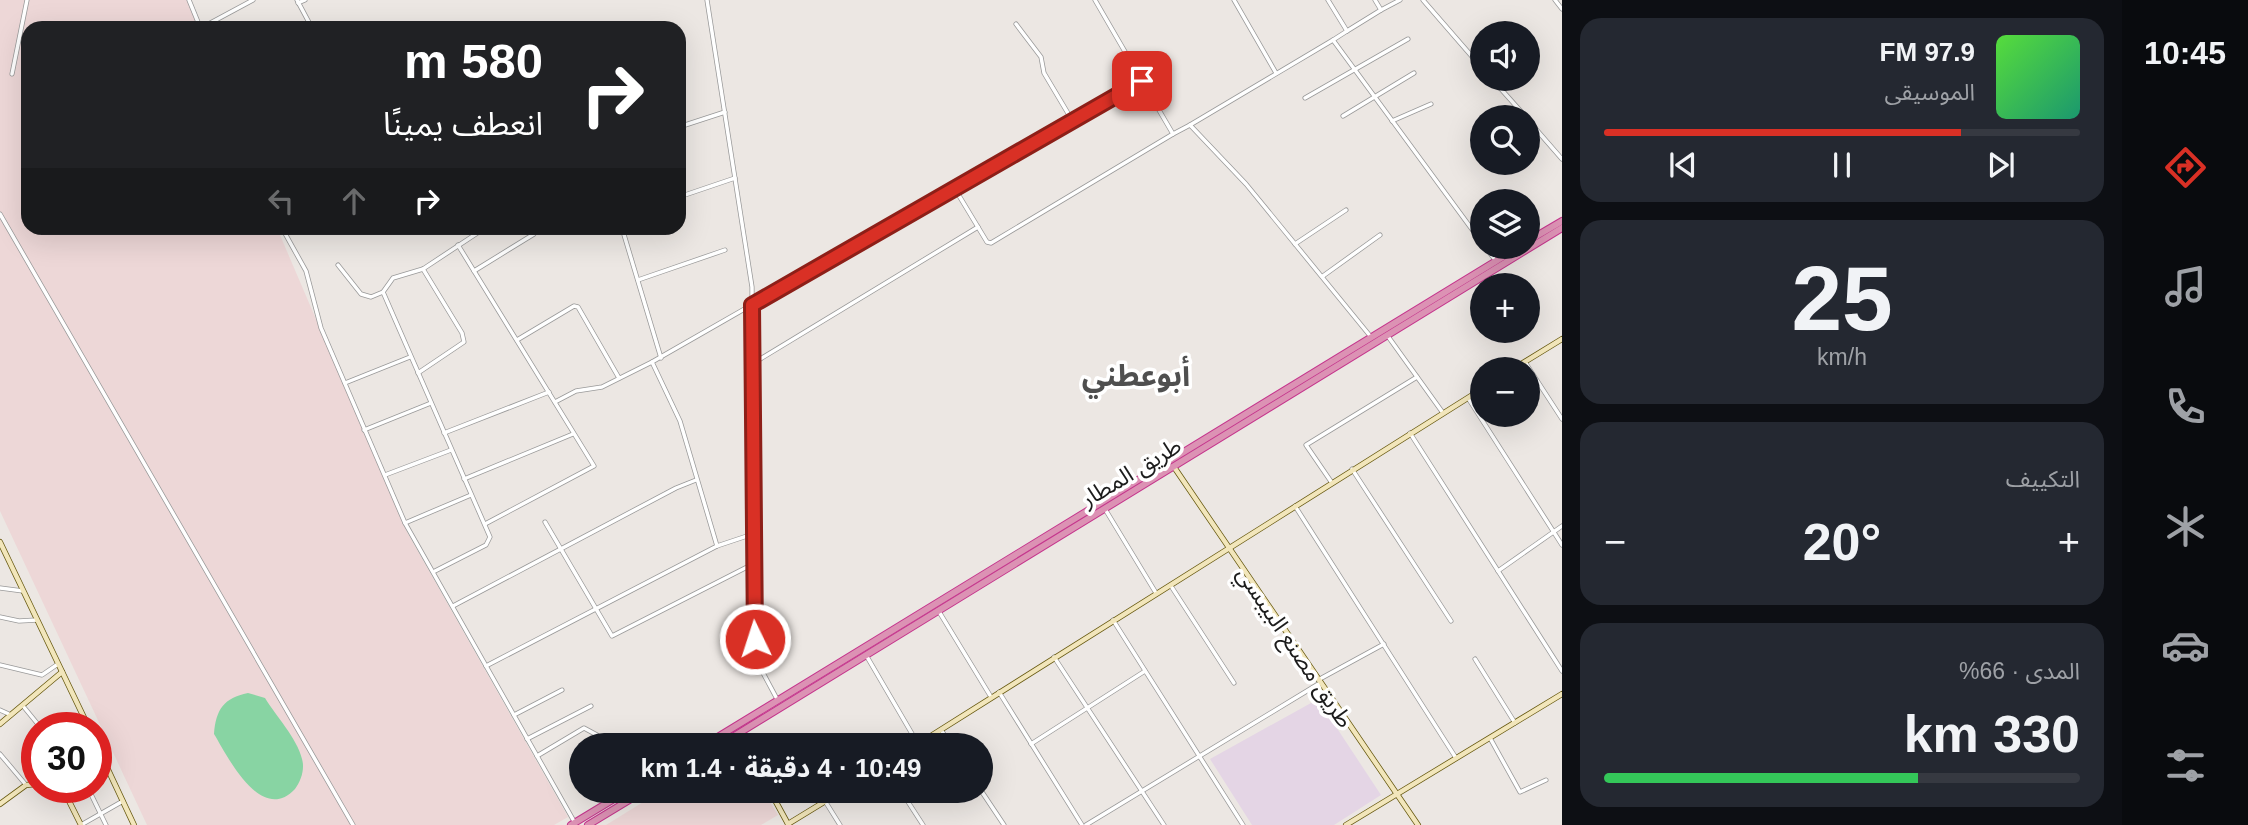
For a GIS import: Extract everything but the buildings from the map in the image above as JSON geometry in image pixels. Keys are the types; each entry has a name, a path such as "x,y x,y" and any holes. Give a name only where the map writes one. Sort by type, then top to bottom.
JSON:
{"highway":[{"name":"طريق المطار","path":"1540,235 1562,221"},
{"name":"طريق المطار","path":"1540,238 1562,229"},
{"name":"طريق المطار","path":"740,733 1174,467 1325,370 1371,337 1499,259"},
{"name":"طريق المطار","path":"723,733 1387,335 1504,259"},
{"path":"573,824 607,803"},
{"path":"589,825 625,803"}],"street":[{"path":"23,21 27,0"},
{"path":"190,0 198,21"},
{"path":"214,21 253,0"},
{"path":"306,0 297,1 309,21"},
{"path":"707,0 752,305 755,639 766,681 777,699"},
{"path":"1095,0 1173,134"},
{"path":"1234,0 1276,73"},
{"path":"1328,0 1347,31"},
{"path":"1375,0 1381,10"},
{"path":"955,188 989,243 1400,0"},
{"path":"1423,0 1470,54"},
{"path":"1555,0 1562,9"},
{"path":"1016,24 1041,57 1044,73 1072,120"},
{"path":"12,74 21,30"},
{"path":"1305,98 1408,39"},
{"path":"1332,40 1470,226"},
{"path":"1343,116 1413,73"},
{"path":"555,402 576,391 602,387 661,358 1142,81"},
{"path":"1503,91 1515,105"},
{"path":"1392,121 1431,104"},
{"path":"686,125 725,111"},
{"path":"1190,125 1323,276 1371,337"},
{"path":"1540,133 1562,159"},
{"path":"686,195 735,178"},
{"path":"1295,244 1346,210"},
{"path":"0,214 353,825"},
{"path":"752,364 978,227"},
{"path":"286,235 306,271 321,328 405,523 435,571 573,824"},
{"path":"338,265 361,294 371,297 383,292 396,276 423,269 474,235"},
{"path":"474,271 532,235"},
{"path":"624,235 661,358"},
{"path":"1323,276 1380,235"},
{"path":"458,245 594,466 485,524"},
{"path":"638,280 725,250"},
{"path":"418,373 464,342 423,269"},
{"path":"383,292 490,537 488,543 435,571"},
{"path":"517,340 574,306 578,307 619,378"},
{"path":"1387,335 1443,413"},
{"path":"1533,357 1562,339"},
{"path":"345,383 410,357"},
{"path":"652,362 680,421 717,546"},
{"path":"1332,483 1306,445 1417,377"},
{"path":"1540,385 1562,419"},
{"path":"444,433 549,392"},
{"path":"935,733 1468,398 1562,545"},
{"path":"364,430 431,403"},
{"path":"1410,433 1562,671"},
{"path":"464,479 573,434"},
{"path":"384,475 452,450"},
{"name":"طريق مصنع البيبسي","path":"1174,467 1418,825"},
{"path":"1352,470 1451,621"},
{"path":"453,606 560,548 696,480"},
{"path":"405,523 471,495"},
{"path":"1295,506 1456,758"},
{"path":"1105,509 1156,593"},
{"path":"545,522 594,610 612,636 753,564"},
{"path":"1498,571 1562,526"},
{"path":"486,666 717,546 753,534"},
{"path":"0,542 81,712"},
{"path":"1170,584 1234,683"},
{"path":"0,588 23,591"},
{"path":"938,610 991,697"},
{"path":"0,617 19,621 37,620"},
{"path":"1113,620 1244,825"},
{"path":"999,692 1084,825 1384,644"},
{"path":"866,654 910,733"},
{"path":"1054,657 1164,825"},
{"path":"1475,659 1515,723"},
{"path":"0,665 42,675 58,664"},
{"path":"1031,744 1146,671"},
{"path":"0,724 62,672"},
{"path":"514,715 562,690"},
{"path":"1346,825 1562,694"},
{"path":"23,706 28,712"},
{"path":"527,738 592,706"},
{"path":"0,710 11,715"},
{"path":"576,733 584,728 593,733"},
{"path":"941,729 944,733"},
{"path":"537,756 569,737"},
{"path":"1490,738 1521,793 1546,780"},
{"path":"0,754 21,779"},
{"path":"112,778 134,825"},
{"path":"0,804 21,789"},
{"path":"70,803 81,825 123,801"},
{"path":"96,803 106,825"},
{"path":"775,803 787,825 822,803"},
{"path":"826,803 841,825"},
{"path":"909,803 923,825"},
{"path":"989,803 1004,825"}],"shaded area":[{"path":"0,0 187,0 195,21 21,21 21,235 280,235 407,532 568,817 554,825 147,825 112,750 112,712 94,712 0,511"},
{"path":"1311,703 1323,707 1381,795 1334,825 1252,825 1210,759"},
{"path":"642,803 770,803 778,815 761,825 606,825"}],"green space":[{"path":"248,693 265,698 291,735 302,759 301,779 295,789 282,798 270,799 247,784 214,734 219,711 223,706 233,698"}],"district":[{"name":"أبوعطني","path":"1136,375"}],"route":[{"path":"755,639 752,598 752,305 1142,81"}]}
